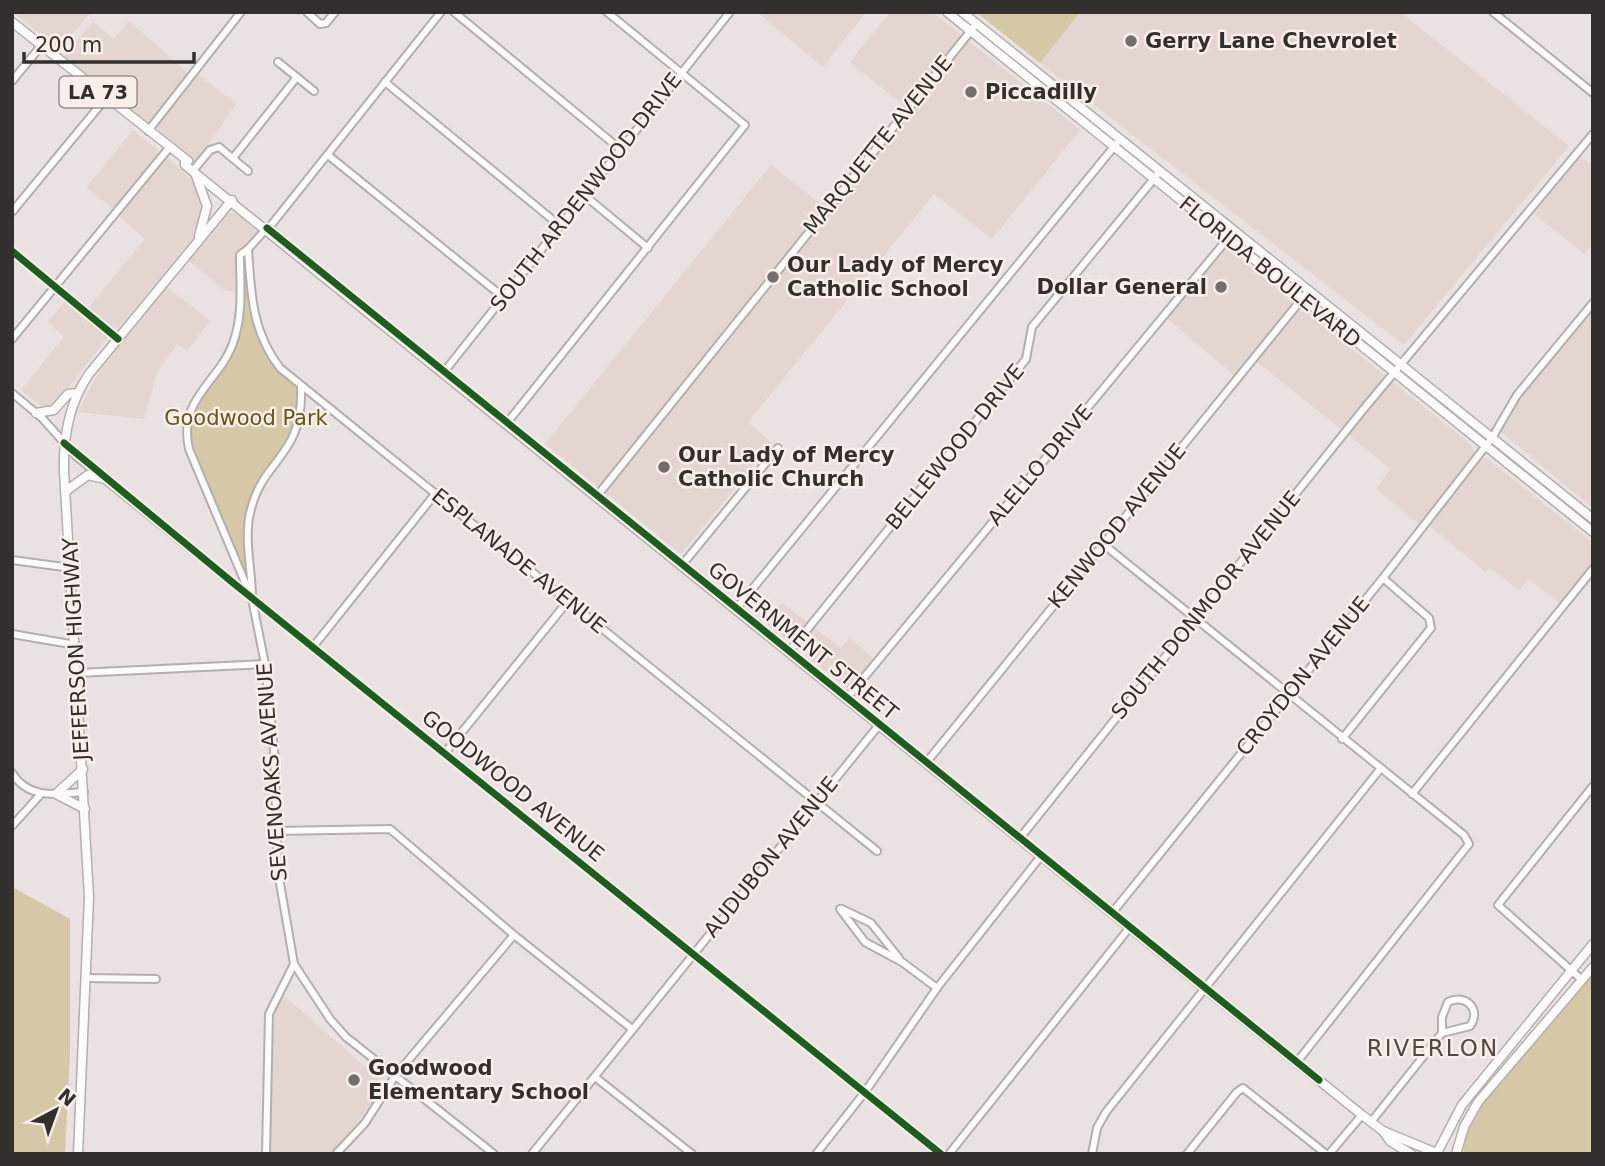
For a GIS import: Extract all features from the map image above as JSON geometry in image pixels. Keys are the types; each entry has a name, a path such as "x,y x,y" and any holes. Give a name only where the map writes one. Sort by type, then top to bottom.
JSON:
{"main road":[{"name":"FLORIDA BOULEVARD","path":"947,12 1593,533"},
{"name":"FLORIDA BOULEVARD","path":"962,12 1593,519"},
{"name":"GOVERNMENT STREET","path":"12,22 1362,1115 1383,1131 1434,1152"},
{"path":"1020,71 1026,64"},
{"path":"196,170 207,206 204,222 198,233 200,239"},
{"name":"JEFFERSON HIGHWAY","path":"78,1154 89,897 64,443 77,394 118,339 232,200"},
{"path":"1411,386 1415,383 1440,397"},
{"path":"36,413 54,410 68,394 77,394"},
{"path":"66,491 88,475 104,479"},
{"path":"83,769 56,794 85,809"},
{"path":"1434,1152 1443,1141 1462,1105 1593,944"},
{"path":"1456,1153 1464,1127 1478,1102 1593,967"},
{"name":"GOVERNMENT STREET","path":"1383,1131 1390,1141 1411,1154"},
{"path":"1390,1141 1400,1154"},
{"path":"1434,1152 1443,1141"}],"street":[{"path":"148,131 241,12"},
{"path":"307,12 320,24 326,23 335,12"},
{"path":"248,249 328,155 441,12"},
{"path":"454,12 620,149"},
{"path":"507,424 745,125 607,12"},
{"name":"SOUTH ARDENWOOD DRIVE","path":"444,372 730,12"},
{"path":"1493,12 1593,93"},
{"name":"MARQUETTE AVENUE","path":"597,496 977,24"},
{"path":"12,81 41,46"},
{"path":"278,62 314,91"},
{"path":"233,159 297,77"},
{"path":"386,82 559,225"},
{"path":"12,212 106,98"},
{"name":"SOUTH DONMOOR AVENUE","path":"1020,838 1400,364 1593,134"},
{"path":"736,609 1120,139"},
{"path":"196,170 210,150 219,147 248,171"},
{"path":"12,340 169,148"},
{"path":"328,155 503,297"},
{"name":"BELLEWOOD DRIVE","path":"789,652 1026,359 1032,327 1160,171"},
{"path":"584,195 648,248"},
{"name":"ALELLO DRIVE","path":"847,698 1234,231"},
{"name":"SEVENOAKS AVENUE","path":"248,249 240,255 240,304 235,338 190,409 185,432 189,449 252,598 265,664 274,750 275,831 283,914 294,964 330,1019 346,1037 494,1154"},
{"name":"ESPLANADE AVENUE","path":"248,249 258,331 276,362 301,386 877,851"},
{"path":"12,251 118,339"},
{"name":"KENWOOD AVENUE","path":"926,763 1309,291"},
{"name":"CROYDON AVENUE","path":"1112,913 1383,578 1492,438 1517,395 1593,303"},
{"path":"252,598 248,528 251,508 298,430 302,408 301,386"},
{"name":"GOODWOOD AVENUE","path":"12,393 104,479 942,1154"},
{"path":"682,565 778,448"},
{"path":"313,648 436,494"},
{"path":"1103,544 1464,835 1469,844 1297,1062"},
{"path":"12,561 71,568"},
{"path":"1412,794 1593,569"},
{"path":"1342,739 1431,628 1429,618 1383,578"},
{"path":"445,753 568,601"},
{"path":"12,634 76,645"},
{"path":"77,673 265,664"},
{"name":"AUDUBON AVENUE","path":"532,1154 879,725"},
{"path":"1092,1154 1102,1118 1381,768"},
{"path":"12,773 23,787 40,795 84,792"},
{"path":"1582,980 1498,909 1498,905 1593,786"},
{"path":"12,826 40,795"},
{"path":"275,831 390,829 514,935 632,1029"},
{"path":"816,1154 864,1092 937,988 1041,856"},
{"path":"902,962 871,923 840,909 865,942 902,962 937,988"},
{"path":"949,1154 1130,927"},
{"path":"337,1154 365,1123 395,1076 514,935"},
{"path":"266,1154 270,1014 294,964"},
{"path":"86,978 156,979"},
{"path":"1371,1122 1442,1033 1442,1017 1448,1002 1457,998 1464,999 1474,1008 1475,1015 1469,1027 1442,1033"},
{"path":"595,1077 692,1154"},
{"path":"1187,1154 1241,1088 1248,1090 1328,1154 1362,1115"}],"shaded area":[{"path":"13,12 91,12 62,47 55,47"},
{"path":"757,12 866,12 823,67"},
{"name":"Our Lady of Mercy Catholic School","path":"890,12 932,12 1080,130 992,239 934,194 748,422 772,443 681,554 545,444 771,165 821,204 905,107 850,62"},
{"path":"1080,12 1400,12 1569,146 1404,345 1040,63"},
{"path":"129,21 189,74 153,120 148,122 64,56 93,22 114,39"},
{"path":"197,73 236,104 195,163 158,133 158,125"},
{"path":"133,130 158,150 158,156 114,210 87,187"},
{"path":"1580,156 1593,166 1593,244 1585,254 1534,214"},
{"path":"169,159 199,187 204,211 199,231 118,329 111,329 87,309 145,239 118,215 162,161"},
{"path":"229,213 237,213 248,219 258,231 239,253 237,292 226,291 189,261"},
{"path":"1229,250 1472,446 1474,453 1471,461 1419,524 1376,489 1391,469 1256,361 1240,380 1165,317 1221,251"},
{"path":"167,287 210,321 187,351 177,344 157,372 144,419 78,412 100,370"},
{"path":"65,301 108,337 59,400 51,409 45,409 21,390 64,337 48,322"},
{"path":"1593,307 1593,508 1501,432 1516,401"},
{"path":"1486,458 1593,543 1593,564 1561,604 1529,579 1519,590 1489,567 1486,572 1427,524 1478,461"},
{"path":"782,603 841,648 850,638 874,659 849,690 766,623"},
{"path":"283,995 386,1085 340,1145 329,1154 269,1154 272,1014"}],"green space":[{"path":"976,12 1080,12 1040,63"},
{"name":"Goodwood Park","path":"243,258 246,259 250,311 257,336 269,359 298,392 298,425 249,505 245,532 250,577 246,583 192,448 190,431 196,404 234,345"},
{"path":"12,887 70,919 70,1052 65,1154 12,1154"},
{"path":"1593,970 1593,1154 1463,1154 1466,1132 1476,1109"}],"cycle path":[{"path":"267,228 1319,1080"},
{"path":"12,251 118,339"},
{"path":"64,443 232,582 941,1154"}],"place":[{"name":"Gerry Lane Chevrolet","path":"1131,41"},
{"name":"Piccadilly","path":"971,92"},
{"name":"Our Lady of Mercy Catholic School","path":"773,277"},
{"name":"Dollar General","path":"1221,287"},
{"name":"Our Lady of Mercy Catholic Church","path":"664,467"},
{"name":"Goodwood Elementary School","path":"354,1080"}],"district":[{"name":"RIVERLON","path":"1433,1048"}]}
